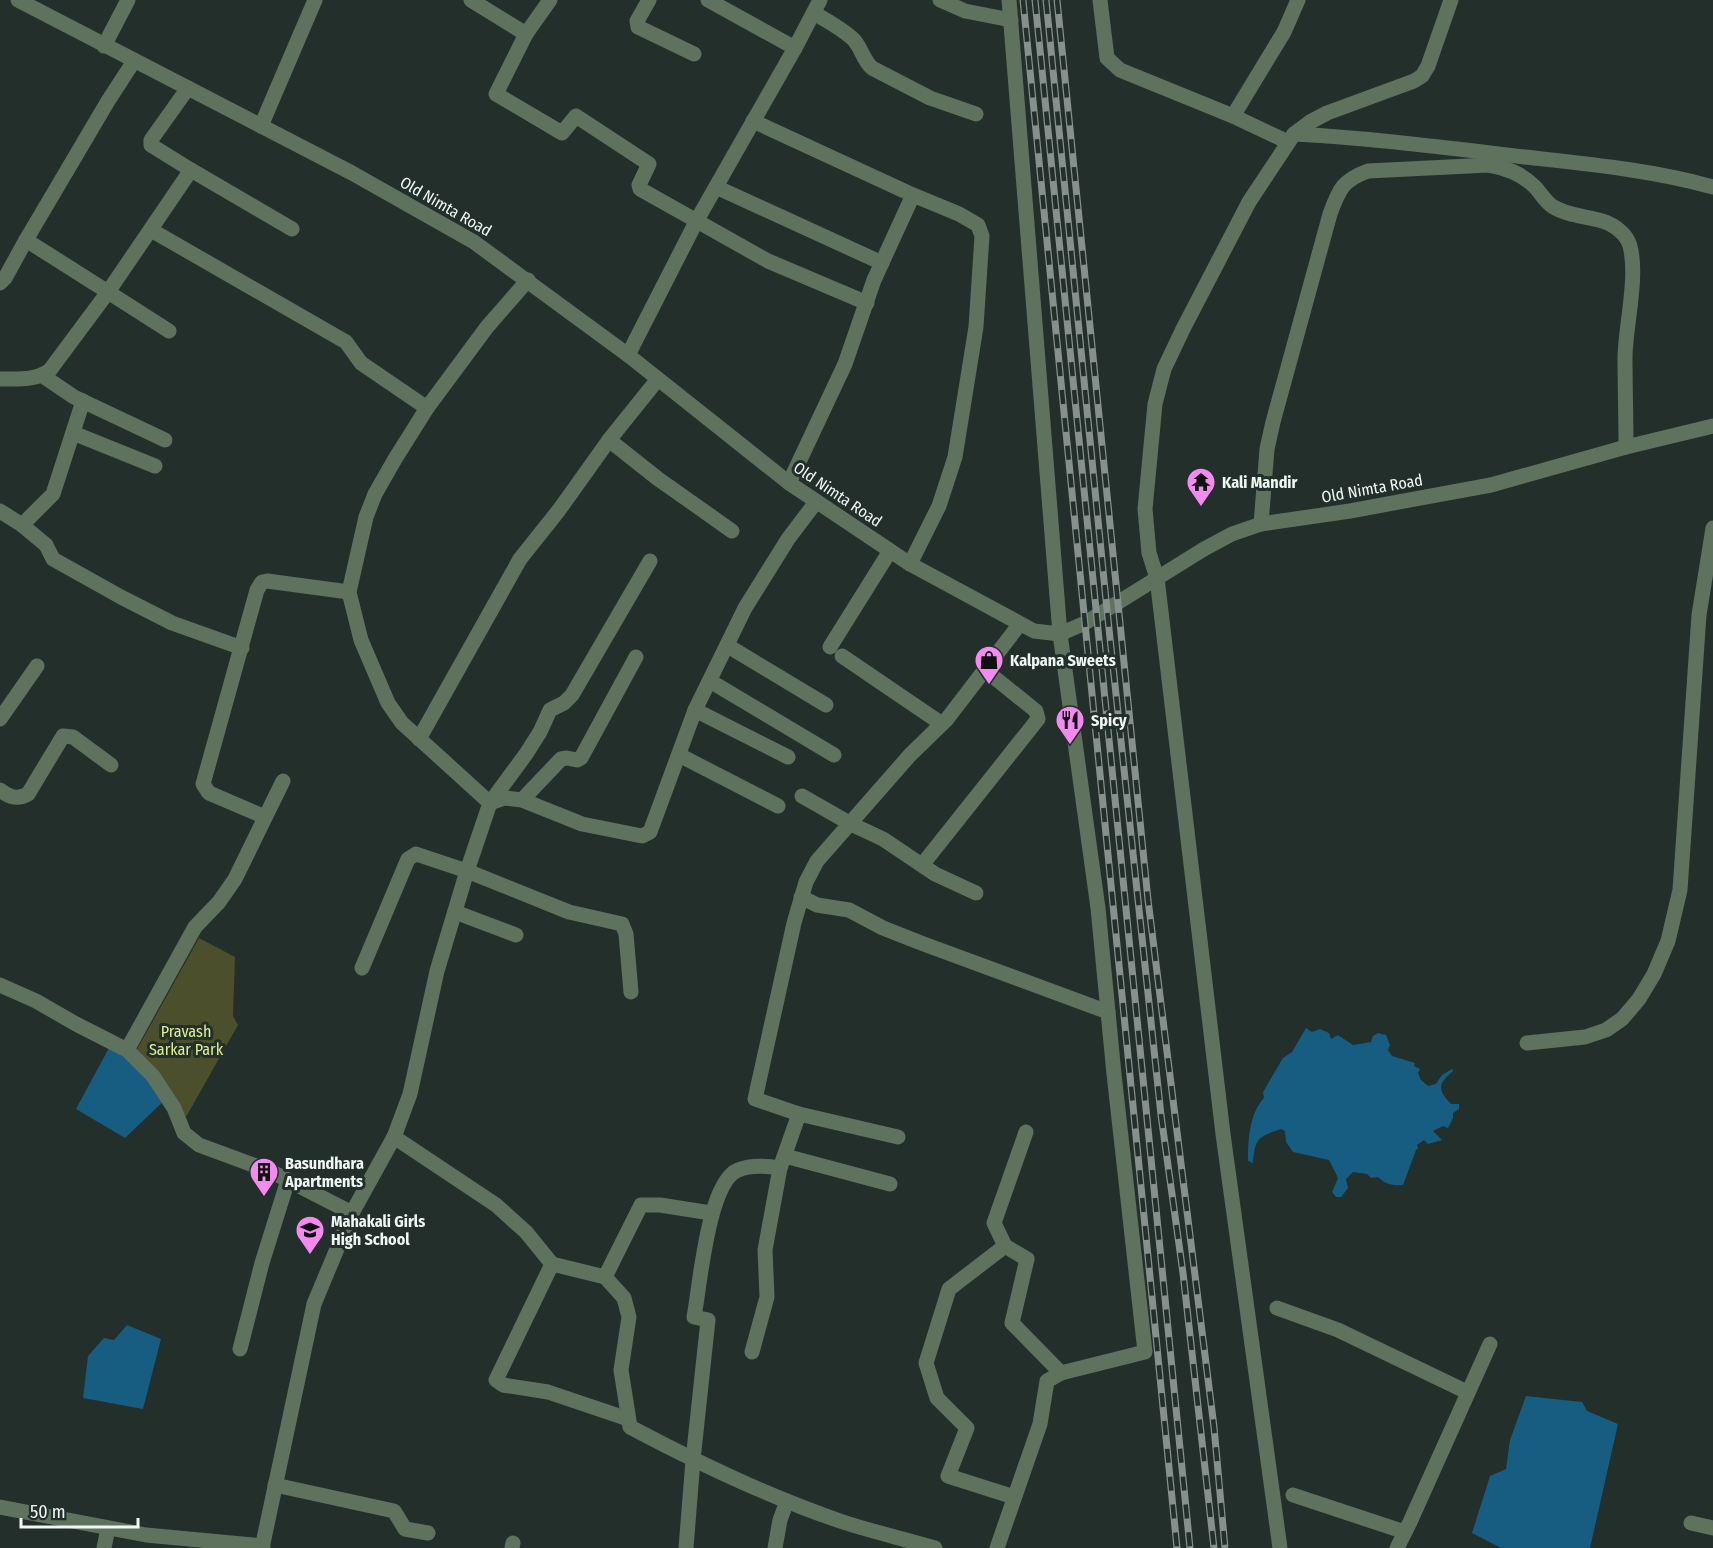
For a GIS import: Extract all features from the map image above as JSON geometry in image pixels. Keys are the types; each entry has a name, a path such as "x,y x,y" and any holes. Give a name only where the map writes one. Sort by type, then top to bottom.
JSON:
{"street":[{"name":"Old Nimta Road","path":"18,0 352,173 474,242 628,355 816,502 910,564 1019,625 1034,631 1060,634 1085,623 1213,544 1232,534 1261,524 1350,511 1491,485 1626,447 1713,426"},
{"path":"104,46 128,0"},
{"path":"261,126 315,0"},
{"path":"471,0 526,34"},
{"path":"550,0 526,34 495,94 562,133 576,116 649,164 639,185 640,189 768,261 867,303"},
{"path":"649,0 637,21 638,27 694,54"},
{"path":"708,0 795,48"},
{"path":"940,0 965,11 1011,20"},
{"path":"998,1548 1040,1424 1047,1381 1061,1373 1145,1352 1098,908 1060,634 1009,0"},
{"path":"1100,0 1105,52 1107,58 1120,70 1291,138 1362,137 1594,165 1675,177 1713,187"},
{"path":"1233,116 1284,32 1298,0"},
{"path":"1280,1548 1222,1134 1157,578 1149,553 1145,509 1155,404 1164,369 1183,329 1249,202 1291,138 1310,122 1327,113 1382,94 1422,76 1428,66 1451,0"},
{"path":"628,355 697,220 817,6 858,45 865,62 872,68 930,98 976,114"},
{"path":"0,283 134,61"},
{"path":"188,87 151,141 154,147 292,229"},
{"path":"753,121 970,220 978,225 982,236 976,327 955,457 939,507 910,564"},
{"path":"1261,524 1266,449 1270,431 1330,214 1344,183 1368,171 1490,165 1507,168 1534,186 1551,205 1568,213 1615,226 1623,233 1630,246 1632,270 1625,355 1626,447"},
{"path":"0,379 28,379 43,376 61,357 191,170"},
{"path":"716,187 882,263"},
{"path":"789,483 845,364 882,263 913,195"},
{"path":"151,230 346,342 361,363 427,408"},
{"path":"26,240 169,331"},
{"path":"490,803 402,723 388,703 378,685 361,640 348,592 366,517 375,494 427,408 488,327 528,280"},
{"path":"43,376 60,389 165,440"},
{"path":"419,739 520,560 560,510 609,440 658,379"},
{"path":"22,525 53,494 83,401"},
{"path":"73,433 155,466"},
{"path":"609,440 657,478 732,531"},
{"path":"490,803 506,798 522,800 582,824 642,836 651,829 695,710 745,608 771,564 816,502"},
{"path":"0,511 22,525 46,545 53,559 172,623 242,648"},
{"path":"1527,1043 1585,1037 1606,1030 1622,1019 1639,999 1654,974 1668,941 1680,890 1713,528"},
{"path":"890,551 836,651 942,724"},
{"path":"0,1507 146,1535 263,1547 314,1304 352,1213 394,1137 410,1095 437,971 490,803 526,754 550,710 564,704 572,695 650,561"},
{"path":"265,817 209,793 203,784 257,590 262,582 267,581 348,592"},
{"path":"898,1137 799,1114 755,1099 801,897 810,872 817,861 890,777 942,724 1019,625"},
{"path":"728,645 826,705"},
{"path":"522,800 561,759 581,758 636,657"},
{"path":"0,719 37,666"},
{"path":"922,865 1038,719 1036,711 985,670"},
{"path":"710,681 834,755"},
{"path":"695,710 788,757"},
{"path":"0,790 10,797 28,794 63,736 73,737 111,765"},
{"path":"679,755 778,806"},
{"path":"127,1050 195,927 219,902 235,879 283,782"},
{"path":"802,796 883,839 922,865 976,893"},
{"path":"362,968 408,859 411,855 422,855 569,912 622,924 626,934 631,992"},
{"path":"801,897 818,905 849,910 902,935 1108,1012"},
{"path":"455,912 516,935"},
{"path":"0,985 36,1001 127,1050 153,1076 174,1108 183,1133 199,1145 288,1180 352,1213"},
{"path":"752,1353 766,1297 765,1250 782,1162 799,1114"},
{"path":"1026,1132 994,1223 1005,1246 1027,1259 1012,1323 1061,1373"},
{"path":"394,1137 496,1205 526,1232 552,1264 605,1277 624,1298 629,1317 621,1370 630,1427 693,1460 787,1501 844,1522 935,1548"},
{"path":"686,1548 708,1320 694,1317 711,1213 723,1182 738,1170 782,1162 890,1184"},
{"path":"240,1349 262,1263 288,1180"},
{"path":"605,1277 641,1205 660,1205 711,1213"},
{"path":"1005,1246 949,1289 926,1363 937,1398 967,1428 948,1476 1014,1497"},
{"path":"552,1264 496,1380 503,1385 548,1392 628,1419"},
{"path":"1277,1308 1338,1330 1467,1392"},
{"path":"1396,1548 1490,1344"},
{"path":"275,1485 393,1511 405,1529 428,1533"},
{"path":"1293,1494 1405,1532"},
{"path":"775,1548 780,1520 787,1501"},
{"path":"1690,1523 1713,1528"},
{"path":"104,1548 108,1528"}],"green space":[{"name":"Pravash Sarkar Park","path":"199,938 235,957 233,1016 238,1025 186,1117 135,1053"}],"water":[{"path":"1306,1028 1312,1032 1320,1029 1329,1033 1331,1039 1338,1035 1353,1045 1371,1042 1373,1036 1378,1033 1386,1035 1390,1045 1388,1050 1392,1056 1415,1063 1414,1066 1420,1069 1418,1073 1421,1080 1428,1086 1436,1084 1442,1075 1452,1069 1453,1071 1441,1087 1443,1094 1451,1104 1459,1104 1459,1109 1453,1113 1448,1128 1443,1126 1433,1131 1442,1140 1428,1144 1424,1140 1417,1145 1418,1148 1403,1185 1389,1184 1378,1177 1371,1178 1367,1174 1353,1172 1346,1179 1348,1188 1341,1197 1336,1197 1332,1192 1338,1178 1329,1160 1293,1152 1286,1142 1285,1131 1281,1129 1259,1140 1255,1148 1253,1163 1248,1161 1250,1128 1255,1112 1264,1098 1263,1092 1283,1058 1292,1052"},
{"path":"110,1046 170,1095 125,1138 76,1109"},
{"path":"127,1325 161,1339 143,1409 83,1398 88,1356 104,1338 114,1340"},
{"path":"1526,1396 1582,1402 1587,1411 1618,1424 1590,1548 1501,1548 1472,1533 1490,1476 1506,1469 1510,1440"}],"railway":[{"path":"1023,0 1177,1548"},
{"path":"1035,0 1190,1548"},
{"path":"1046,0 1107,610 1161,1115 1183,1273 1214,1548"},
{"path":"1057,0 1148,900 1214,1427 1225,1548"}],"place":[{"name":"Kali Mandir","path":"1201,508"},
{"name":"Kalpana Sweets","path":"989,686"},
{"name":"Spicy","path":"1070,746"},
{"name":"Basundhara Apartments","path":"264,1198"},
{"name":"Mahakali Girls High School","path":"310,1256"}]}
